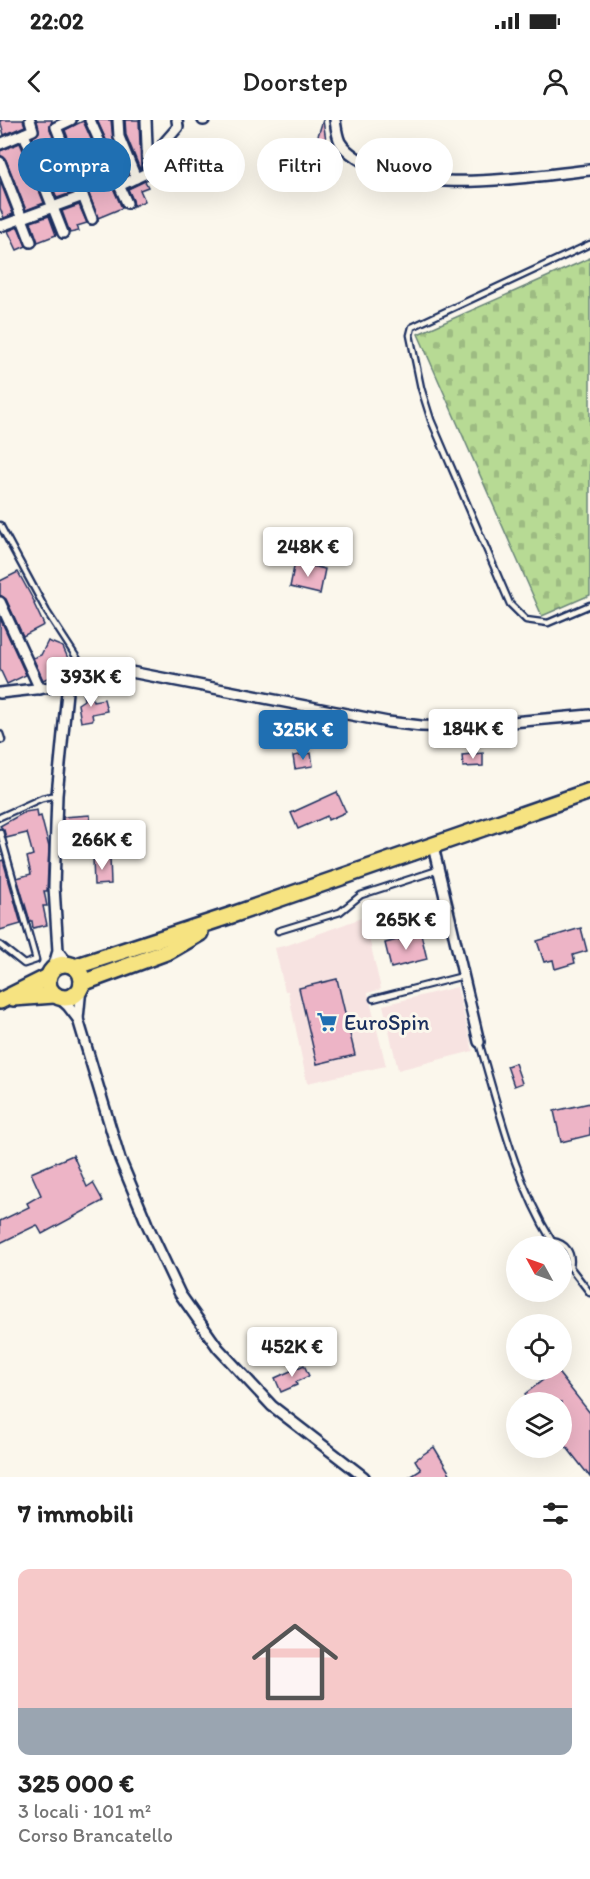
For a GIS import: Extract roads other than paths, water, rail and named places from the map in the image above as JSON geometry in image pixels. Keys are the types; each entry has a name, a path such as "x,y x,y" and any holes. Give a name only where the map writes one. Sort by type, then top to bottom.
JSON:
{"main road":[{"path":"2,1000 61,969 229,916 590,790"},
{"path":"82,985 169,951 229,916"},
{"path":"2,1000 72,997 82,985 80,972 61,969"},
{"path":"56,996 48,986 61,969"}],"street":[{"path":"0,144 33,130 30,120"},
{"path":"71,120 56,127 92,219"},
{"path":"90,120 98,138"},
{"path":"118,120 119,137 136,178"},
{"path":"146,120 147,138"},
{"path":"168,138 178,127 177,120"},
{"path":"336,124 340,142 348,152 366,164 394,175 433,181 470,181 590,170"},
{"path":"24,134 63,233"},
{"path":"0,162 31,243"},
{"path":"131,180 143,175"},
{"path":"122,192 127,203"},
{"path":"0,225 83,196"},
{"path":"0,602 40,689"},
{"path":"1,690 53,687 102,669 131,672 388,722 421,726 458,727 590,715"},
{"path":"61,969 54,887 57,795 68,682"},
{"path":"433,846 479,1042"},
{"path":"58,951 61,969"},
{"path":"78,1019 82,985"},
{"path":"56,996 78,1019 120,1159 180,1294 218,1348 272,1406 364,1477"}],"lane":[{"path":"590,244 412,327 410,335 421,388 431,420 510,604 525,620 548,623 590,605"},
{"path":"0,525 47,612 88,675"},
{"path":"0,817 42,798 57,795"},
{"path":"0,832 36,960 24,964 0,945"},
{"path":"279,931 340,912 361,895 438,870"},
{"path":"373,999 464,976"},
{"path":"479,1042 529,1197 550,1236"},
{"path":"572,1273 590,1293"}],"place":[{"name":"EuroSpin","path":"327,1022"}]}
